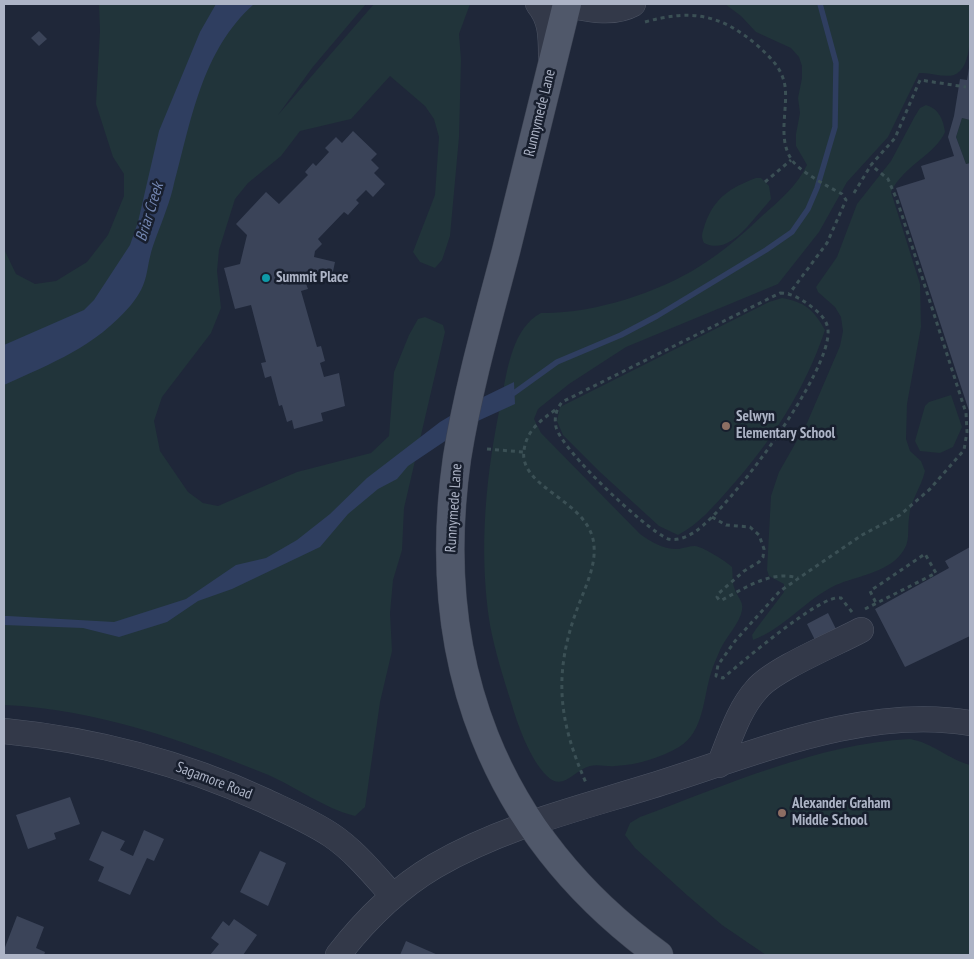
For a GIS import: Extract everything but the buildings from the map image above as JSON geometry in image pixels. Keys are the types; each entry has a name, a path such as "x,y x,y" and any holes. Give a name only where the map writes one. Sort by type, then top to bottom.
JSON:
{"main road":[{"name":"Runnymede Lane","path":"567,4 461,436 454,486 450,543 452,606 471,695 499,768 530,823 581,889 619,924 659,955"}],"street":[{"path":"538,4 546,15 550,30 550,71"},
{"path":"567,4 597,11 619,9 636,14"},
{"path":"719,765 744,708 758,687 773,676 861,630"},
{"path":"338,955 370,917 393,896 422,874 502,832 826,732 862,723 928,719 970,723"},
{"name":"Sagamore Road","path":"4,731 96,744 170,763 217,780 292,814 331,835 365,865 393,896"}],"path":[{"path":"636,14 706,16 736,29 767,54 776,64 784,84 785,139 791,160 803,170 839,192 846,200 844,209 827,243 789,294"},
{"path":"854,193 871,165 895,138 920,80 966,87"},
{"path":"765,182 791,160"},
{"path":"871,165 888,179 897,200 966,413 966,441 964,450 911,507 862,536 780,592 743,630 718,666 717,678 723,678 771,638 831,598 841,598 854,614 876,603 936,573 925,554 870,591 876,603"},
{"path":"557,409 556,427 568,448 608,490 657,532 668,539 683,538 697,531 712,517 755,467 788,420 827,342 828,331 824,319 810,306 789,294 780,294 562,402 557,409 537,423 531,431 523,460 527,470 581,516 593,537 594,556 565,648 560,682 572,750 595,804"},
{"path":"487,449 524,452"},
{"path":"712,517 726,525 746,525 753,528 761,538 764,548 761,560 719,593 717,597 719,600 738,590 772,578 785,576 798,578"}],"shaded area":[{"path":"99,4 366,4 312,68 278,115 374,4 470,4 459,34 461,60 459,137 450,236 442,260 435,268 420,262 413,252 435,195 439,137 434,119 425,106 390,76 351,119 300,131 281,156 248,183 235,199 219,250 217,271 221,308 211,333 162,397 154,421 160,451 188,492 203,503 218,506 297,472 371,453 389,436 394,372 409,335 418,319 425,317 443,325 445,332 404,508 402,550 393,580 390,613 392,651 380,702 365,807 355,816 321,803 266,774 170,738 138,728 72,713 4,705 4,249 16,274 35,284 56,281 87,262 108,235 124,196 124,174 113,157 96,104 100,31"},
{"path":"725,4 970,4 970,44 965,64 954,75 945,76 919,73 888,137 847,182 819,232 778,284 626,347 569,384 538,409 534,419 541,433 640,534 663,547 679,549 693,546 699,547 725,561 732,567 733,585 742,607 739,620 723,645 714,664 698,724 687,741 672,751 656,758 632,764 590,766 568,779 558,782 547,776 541,769 525,741 502,674 490,625 486,596 484,539 488,482 506,374 513,350 524,328 541,313 581,310 603,306 645,293 683,276 725,249 775,205 803,173 807,165 796,146 800,113 798,98 802,78 802,66 799,57 791,48 756,32 741,16"},
{"path":"926,105 940,115 945,132 934,147 904,174 891,192 920,284 921,327 907,404 906,439 910,451 921,461 925,471 913,500 906,545 901,554 887,566 825,591 765,635 753,640 752,635 784,592 784,584 769,576 767,570 771,496 779,472 807,423 840,346 843,331 841,317 835,307 818,292 816,287 837,257 857,204 891,161 920,108"},
{"path":"962,118 970,120 970,163 966,164 956,137"},
{"path":"756,178 761,178 769,186 771,199 767,204 747,227 731,241 723,245 714,246 704,243 702,236 705,224 719,200 731,190"},
{"path":"782,298 797,302 808,308 817,317 825,330 797,394 759,453 705,515 693,526 678,535 659,526 563,435 557,421 560,407 769,302"},
{"path":"951,395 962,427 953,447 940,453 920,451 915,441 925,406 929,402"},
{"name":"Alexander Graham Middle School","path":"910,739 926,744 970,765 970,955 766,955 722,925 635,848 625,835 630,823 640,817 773,768 841,749 875,742"}],"water":[{"name":"Briar Creek","path":"216,4 254,4 236,23 222,43 200,89 171,195 153,246 144,283 137,297 117,320 88,343 56,361 4,385 4,345 84,310 94,300 130,245 138,222 159,131 200,32"},
{"path":"514,382 515,404 469,425 408,466 397,479 378,489 348,514 320,547 232,589 198,601 167,622 119,637 83,628 4,625 4,616 114,622 186,599 236,565 266,558 297,540 330,514 367,478 440,422 475,401"}],"waterway":[{"path":"514,393 557,362 621,335 657,316 766,250 792,232 808,209 817,188 835,127 836,63 820,4"}],"place":[{"name":"Summit Place","path":"266,278"},
{"name":"Selwyn Elementary School","path":"726,426"},
{"name":"Alexander Graham Middle School","path":"782,813"}]}
